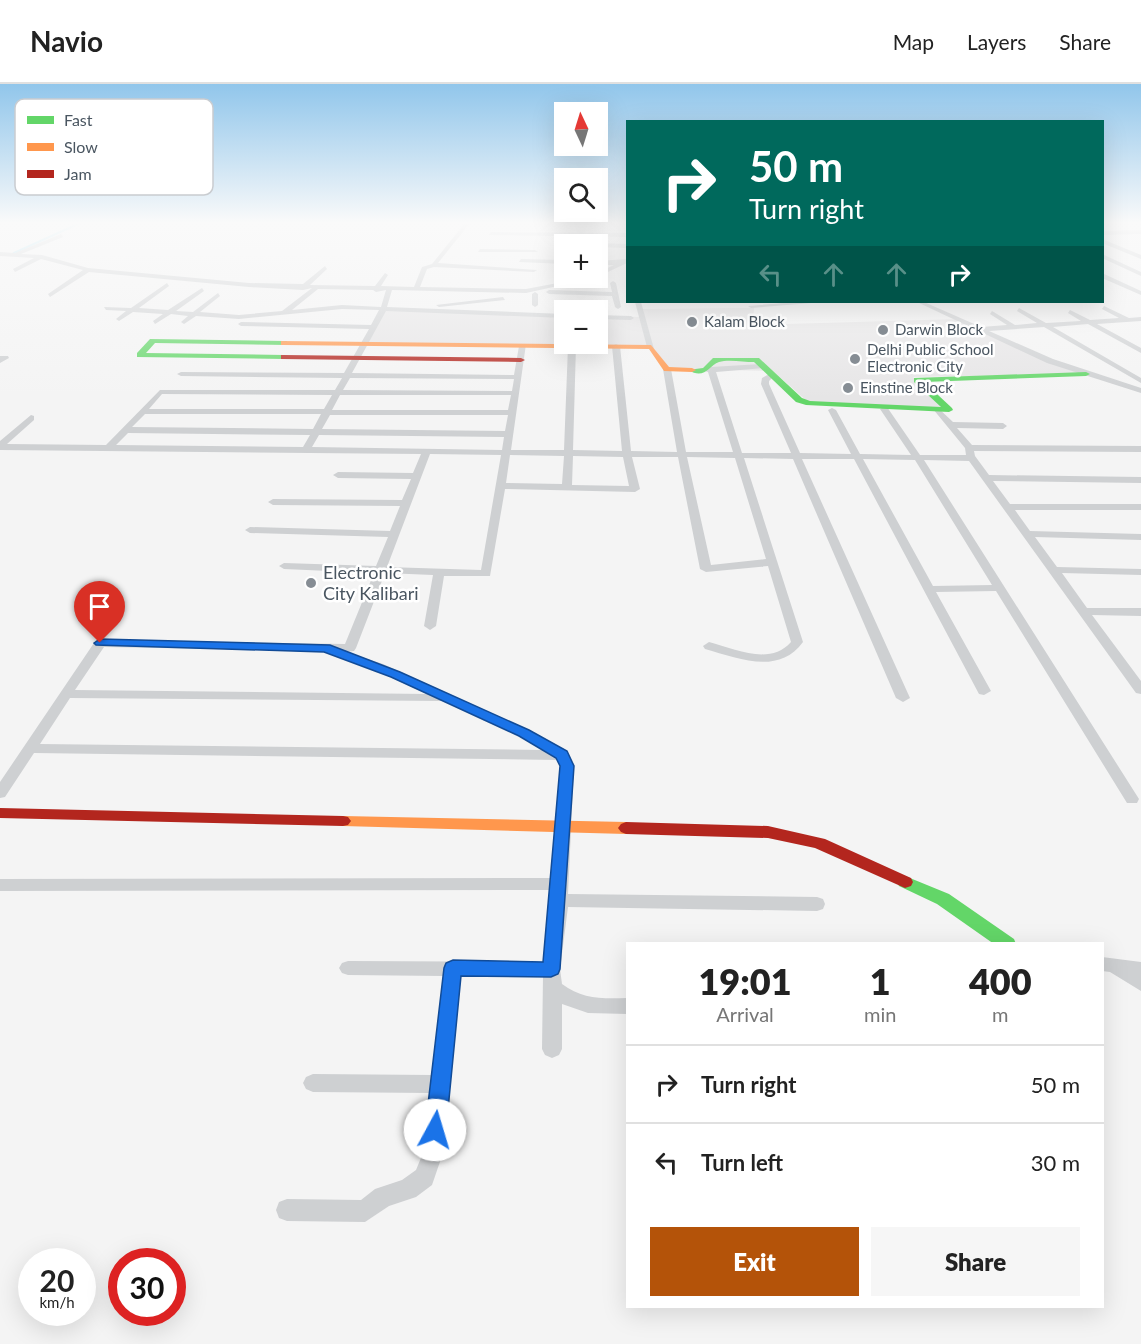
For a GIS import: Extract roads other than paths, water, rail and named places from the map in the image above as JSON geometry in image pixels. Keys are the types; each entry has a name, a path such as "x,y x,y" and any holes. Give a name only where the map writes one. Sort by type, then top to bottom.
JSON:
{"street":[{"path":"50,295 70,282"},
{"path":"229,282 315,289 389,291 452,287 489,288 550,282"},
{"path":"303,288 310,282"},
{"path":"376,290 381,282"},
{"path":"416,290 419,282"},
{"path":"522,282 550,292 575,297 614,294"},
{"path":"1117,282 1141,293"},
{"path":"613,283 618,307"},
{"path":"531,284 535,305"},
{"path":"383,310 531,284"},
{"path":"119,319 130,309 167,285"},
{"path":"284,313 315,289"},
{"path":"154,322 202,290"},
{"path":"306,450 383,310 389,291"},
{"path":"184,322 218,295"},
{"path":"638,303 651,346 667,369 706,569 772,562"},
{"path":"751,306 780,303"},
{"path":"922,303 1086,374 1141,391"},
{"path":"222,315 235,306"},
{"path":"106,308 239,317 342,307 554,316"},
{"path":"1104,308 1141,326"},
{"path":"1019,310 1141,381"},
{"path":"1070,312 1141,351"},
{"path":"992,313 1014,327"},
{"path":"608,317 631,318"},
{"path":"981,329 1141,319"},
{"path":"241,324 373,327"},
{"path":"521,360 356,360 140,355 153,341 554,346"},
{"path":"284,566 486,574 523,346"},
{"path":"608,346 651,346"},
{"path":"500,486 635,489 627,455 616,346"},
{"path":"567,488 572,354"},
{"path":"667,369 708,369 716,360 756,360 799,400 809,403 948,410 916,380 1086,374"},
{"path":"708,369 740,456 797,642 790,653 777,658 750,657 709,646"},
{"path":"766,370 765,384 903,698"},
{"path":"181,374 518,377"},
{"path":"108,449 160,392 515,393"},
{"path":"884,409 918,458 1132,799"},
{"path":"937,409 969,448 972,458 986,478 1141,690"},
{"path":"832,410 984,692"},
{"path":"143,411 512,413"},
{"path":"0,447 31,418"},
{"path":"950,425 1004,426"},
{"path":"125,430 509,434"},
{"path":"0,447 972,458"},
{"path":"969,448 1141,449"},
{"path":"0,793 100,643 350,648 426,452"},
{"path":"338,475 416,476"},
{"path":"986,478 1141,480"},
{"path":"273,502 406,503"},
{"path":"1008,507 1141,507"},
{"path":"250,530 394,534"},
{"path":"1028,534 1141,537"},
{"path":"1054,570 1141,572"},
{"path":"430,626 439,572"},
{"path":"928,590 999,588"},
{"path":"1084,611 1141,612"},
{"path":"326,648 379,667 524,733 562,755 567,766 560,892 551,969 552,1049"},
{"path":"66,694 446,698"},
{"path":"30,748 562,755"},
{"path":"0,813 564,825 768,832 819,843 944,898 1005,942"},
{"path":"0,885 560,892 817,904"},
{"path":"1108,965 1141,969"},
{"path":"1108,965 1141,982"},
{"path":"348,968 551,969"},
{"path":"287,1210 365,1210 383,1197 408,1190 424,1178 433,1153 453,968"},
{"path":"553,988 570,1002 591,1007 626,1006"},
{"path":"313,1083 440,1084"}],"place":[{"name":"Kalam Block","path":"692,322"},
{"name":"Darwin Block","path":"883,330"},
{"name":"Delhi Public School Electronic City","path":"855,359"},
{"name":"Einstine Block","path":"848,388"},
{"name":"Electronic City Kalibari","path":"311,583"}]}
